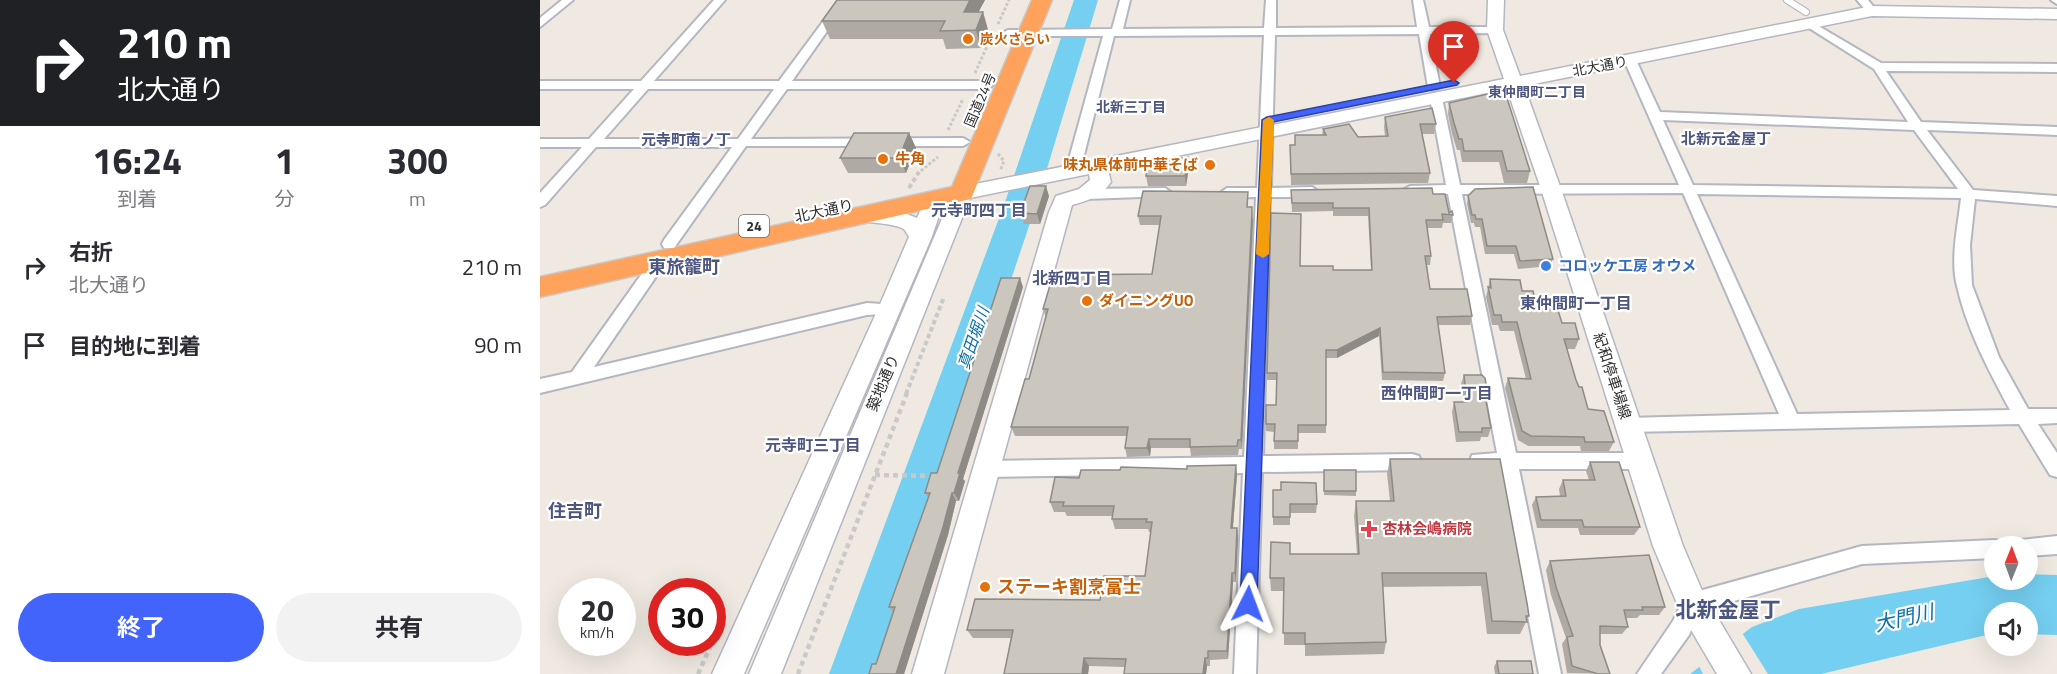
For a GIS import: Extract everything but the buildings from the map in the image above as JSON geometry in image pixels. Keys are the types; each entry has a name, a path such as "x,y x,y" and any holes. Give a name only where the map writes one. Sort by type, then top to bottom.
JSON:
{"highway":[{"name":"国道24号","path":"952,189 1018,33 1023,0"},
{"name":"国道24号","path":"952,189 963,142 987,85 1018,33 1042,0"},
{"name":"北大通り","path":"540,271 663,253 861,214 952,189"},
{"name":"北大通り","path":"540,287 663,253 952,189"}],"street":[{"path":"540,24 568,0"},
{"path":"540,202 720,0"},
{"path":"577,378 740,143 844,0"},
{"path":"1086,194 1101,182 1086,163 1113,32 1125,0"},
{"path":"1245,674 1271,0"},
{"path":"1418,0 1452,189 1550,674"},
{"name":"紀和停車場線","path":"1496,0 1495,30 1551,189 1668,546 1700,616 1735,674"},
{"name":"北大通り","path":"1512,77 1630,60 1866,5 2057,2"},
{"name":"北大通り","path":"1866,5 2057,14"},
{"path":"1808,18 1878,67 1916,124 1969,195 1963,245 1964,285 1991,358 2023,416 2057,469"},
{"name":"北大通り","path":"952,189 1808,18"},
{"path":"1018,33 1495,30"},
{"path":"1630,60 1791,421"},
{"path":"1878,67 2057,68"},
{"path":"540,85 987,85"},
{"path":"1656,116 2057,131"},
{"path":"540,143 963,142"},
{"name":"築地通り","path":"728,674 920,239 952,189"},
{"name":"築地通り","path":"765,674 845,474 952,189"},
{"path":"1394,190 1688,189 1969,195 2057,201"},
{"path":"1217,193 1323,192"},
{"path":"928,674 1063,201 1086,194 1182,193"},
{"path":"861,214 896,216 913,224 920,239"},
{"path":"540,386 867,309 890,309"},
{"path":"1627,425 2057,416"},
{"path":"1462,461 1640,461"},
{"path":"987,469 1427,462"},
{"path":"2038,546 2057,545"},
{"path":"1648,674 1681,628 1700,616 1862,555 1984,549"}],"lane":[{"path":"1787,0 1808,18"}],"path":[{"path":"1002,144 998,155 1004,161 1004,178"},
{"path":"798,674 944,296"},
{"path":"845,474 935,476"}],"water":[{"name":"大門川","path":"2038,574 2057,575 2057,635 2038,634 2038,602 1984,602 1984,636 1821,674 1690,674 1752,627 1799,609 1984,578 1984,590 2038,590"}],"pier":[{"path":"1741,631 1768,674 1703,674 1698,664"}],"waterway":[{"name":"真田堀川","path":"854,674 1020,205 1086,0"}],"slow traffic":[{"path":"1263,254 1267,120 1269,120"}],"place":[{"name":"炭火さらい","path":"968,39"},
{"name":"牛角","path":"883,159"},
{"name":"味丸県体前中華そば","path":"1210,165"},
{"name":"コロッケ工房 オウメ","path":"1546,266"},
{"name":"ダイニングUO","path":"1087,301"},
{"name":"杏林会嶋病院","path":"1369,529"},
{"name":"ステーキ割烹富士","path":"985,587"}],"district":[{"name":"東仲間町二丁目","path":"1537,92"},
{"name":"北新三丁目","path":"1131,107"},
{"name":"北新元金屋丁","path":"1726,139"},
{"name":"元寺町南ノ丁","path":"686,140"},
{"name":"元寺町四丁目","path":"979,210"},
{"name":"東旅籠町","path":"684,267"},
{"name":"北新四丁目","path":"1072,278"},
{"name":"東仲間町一丁目","path":"1576,303"},
{"name":"西仲間町一丁目","path":"1437,393"},
{"name":"元寺町三丁目","path":"813,445"},
{"name":"住吉町","path":"575,511"},
{"name":"北新金屋丁","path":"1728,610"}],"route":[{"path":"1248,604 1267,120 1454,83"}]}
